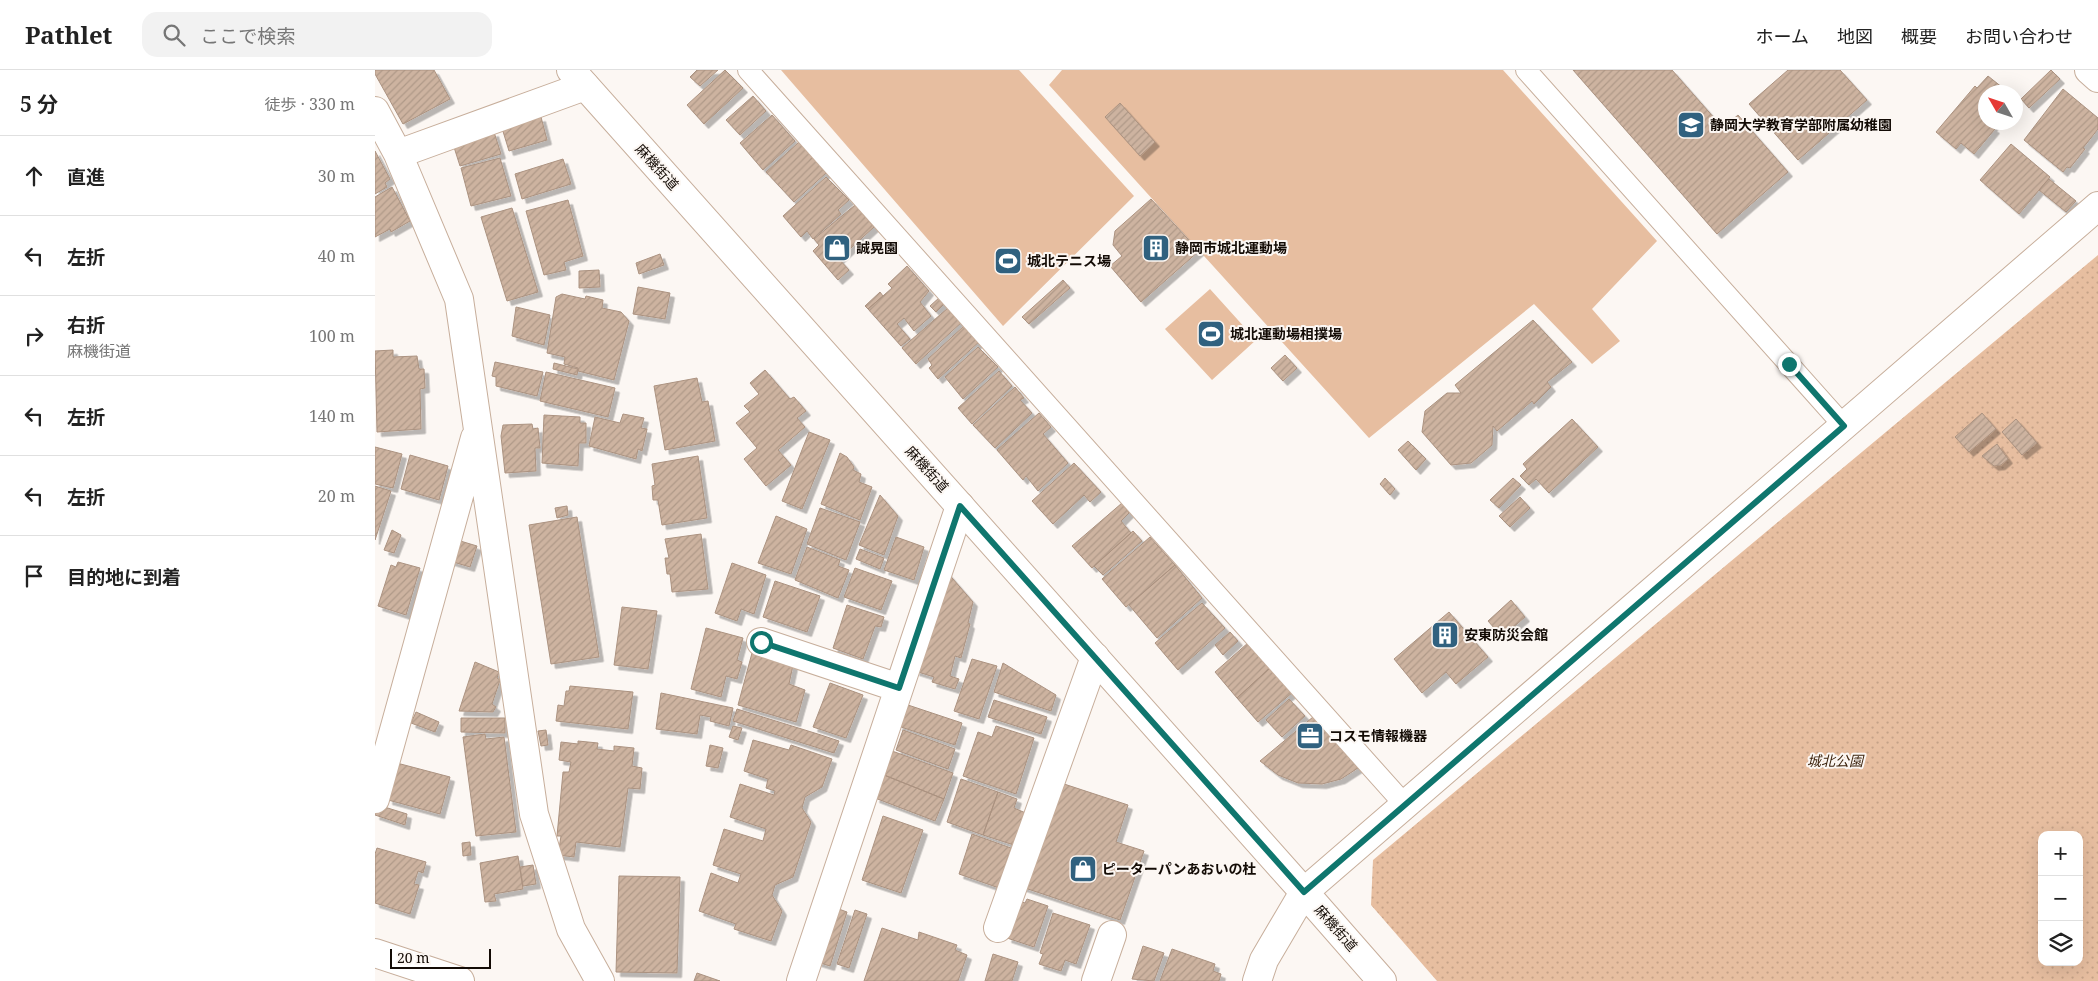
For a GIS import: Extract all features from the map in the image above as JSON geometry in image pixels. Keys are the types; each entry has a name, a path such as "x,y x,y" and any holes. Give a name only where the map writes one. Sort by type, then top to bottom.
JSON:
{"street":[{"path":"2089,70 2098,78"},
{"path":"398,154 578,78"},
{"name":"麻機街道","path":"578,78 1304,892 1381,981"},
{"path":"375,111 398,154 459,300 534,814 571,929 600,981"},
{"path":"1257,981 1264,960 1304,892 2098,206"},
{"path":"375,799 478,427"},
{"path":"801,981 960,506"},
{"path":"761,642 899,688"},
{"path":"998,928 1095,657"},
{"path":"1096,981 1112,935"},
{"path":"375,953 460,981"}],"lane":[{"path":"748,70 1405,805"},
{"path":"1526,70 1844,426"}],"green space":[{"name":"城北テニス場","path":"781,70 1019,70 1134,196 1003,326"},
{"path":"1062,70 1503,70 1657,241 1592,309 1620,341 1592,364 1534,304 1369,438 1049,85"},
{"name":"城北公園","path":"2098,255 2098,981 1437,981 1371,905 1373,860"},
{"name":"城北運動場相撲場","path":"1210,289 1256,340 1212,380 1165,329"}],"building":[{"path":"375,70 434,70 450,99 403,124 375,74"},
{"path":"697,70 718,70 700,86 690,77"},
{"path":"725,70 743,88 704,124 687,105"},
{"path":"1573,70 1672,70 1723,128 1738,115 1788,172 1717,234"},
{"path":"1788,70 1840,70 1867,100 1798,160 1749,104"},
{"path":"2051,70 2060,79 2029,108 2023,101 2023,97"},
{"path":"1988,76 1999,85 1980,85"},
{"path":"1975,86 1977,88 1978,130 1994,130 1974,154 1961,143 1956,149 1936,132"},
{"path":"2063,89 2098,118 2098,129 2070,168 2067,167 2063,172 2024,140"},
{"path":"753,96 766,111 740,135 726,120"},
{"path":"1120,103 1155,142 1140,156 1105,117"},
{"path":"772,115 795,141 763,170 740,143"},
{"path":"541,117 547,140 509,151 502,128"},
{"path":"494,132 501,154 460,166 453,144"},
{"path":"799,142 826,173 794,202 766,172"},
{"path":"2011,144 2050,177 2019,214 1980,180"},
{"path":"375,151 390,179 385,183 387,187 375,194"},
{"path":"500,158 511,196 471,206 461,168"},
{"path":"563,159 571,184 522,199 515,174"},
{"path":"826,177 849,200 838,210 841,214 813,239 807,231 801,237 783,216"},
{"path":"2049,179 2076,201 2066,212 2039,190"},
{"path":"392,187 410,221 391,232 390,229 375,237 375,197"},
{"name":"静岡市城北運動場","path":"1151,199 1199,251 1141,302 1110,266 1122,256 1113,245 1115,231"},
{"path":"568,200 583,256 564,262 566,270 544,275 526,211"},
{"path":"855,205 874,227 839,259 849,270 838,280 813,251 819,245 814,239"},
{"path":"512,208 538,292 507,301 481,217"},
{"path":"660,254 664,265 639,274 636,263"},
{"path":"907,266 929,291 920,302 931,316 914,331 904,318 897,324 910,339 901,346 868,309 892,288 888,284"},
{"path":"599,270 600,287 579,288 579,271"},
{"path":"1063,280 1070,288 1029,324 1022,317"},
{"path":"638,287 670,293 665,319 633,314"},
{"path":"880,292 883,296 868,309 865,306"},
{"path":"562,294 585,299 586,296 603,300 602,308 621,312 629,321 614,380 578,371 578,368 564,364 565,357 547,353 556,297"},
{"path":"940,297 946,302 936,312 930,306"},
{"path":"516,307 550,315 544,345 512,336"},
{"path":"949,307 962,322 916,364 902,348"},
{"path":"1533,320 1572,362 1547,382 1551,387 1534,404 1532,401 1497,431 1493,426 1492,445 1471,463 1451,465 1422,432 1425,411 1447,393 1461,393 1455,385"},
{"path":"965,325 980,341 938,379 929,368 932,365 928,359"},
{"path":"978,347 998,367 963,399 945,377"},
{"path":"393,350 393,357 417,356 419,369 424,369 425,388 420,389 421,429 377,432 375,351"},
{"path":"1285,355 1297,368 1283,381 1271,368"},
{"path":"495,362 543,372 537,396 496,386 496,377 492,376"},
{"path":"554,363 578,369 577,375 553,369"},
{"path":"765,370 790,399 794,397 806,411 797,418 805,427 778,450 791,465 766,486 744,459 757,448 736,423 750,412 744,406 759,394 750,383"},
{"path":"999,371 1012,386 972,424 958,408"},
{"path":"546,372 615,388 608,417 540,401"},
{"path":"697,378 702,402 708,401 715,441 665,450 654,386"},
{"path":"1015,387 1024,398 1020,400 1032,413 995,448 973,425"},
{"path":"1039,413 1051,427 1043,434 1068,463 1038,491 1026,476 1023,480 997,450"},
{"path":"1982,413 1996,429 1969,452 1955,437"},
{"path":"623,414 644,418 641,428 647,429 642,451 638,449 636,459 589,446 595,417 620,423"},
{"path":"544,415 580,417 580,423 586,423 586,443 579,443 578,466 542,463"},
{"path":"1572,419 1598,447 1549,493 1536,479 1529,485 1520,476 1527,469 1523,464"},
{"path":"2016,419 2037,443 2022,455 2002,432"},
{"path":"532,424 533,429 538,428 540,448 535,448 536,471 505,473 501,436 503,425"},
{"path":"809,432 830,440 802,509 782,501"},
{"path":"1408,441 1426,459 1416,470 1398,450"},
{"path":"1997,444 2008,459 2001,465 1994,466 1982,456"},
{"path":"375,447 402,454 393,488 375,484"},
{"path":"840,453 847,457 854,467 853,470 861,474 859,482 872,487 860,520 821,504"},
{"path":"410,455 448,466 439,500 401,489"},
{"path":"698,456 707,518 662,525 658,500 653,500 652,486 655,485 652,464"},
{"path":"1074,463 1101,492 1090,502 1084,495 1053,524 1032,501"},
{"path":"1385,478 1395,489 1390,495 1380,484"},
{"path":"1513,478 1521,485 1499,508 1490,500"},
{"path":"375,486 391,491 375,540"},
{"path":"880,495 898,516 884,555 859,545"},
{"path":"1520,497 1530,508 1510,527 1499,516"},
{"path":"1122,503 1129,513 1121,521 1131,533 1092,568 1072,546"},
{"path":"567,506 568,515 557,518 555,508"},
{"path":"820,508 860,522 846,560 807,544"},
{"path":"776,516 807,529 791,574 758,563"},
{"path":"577,517 599,657 551,664 529,525"},
{"path":"392,530 401,535 394,553 384,550"},
{"path":"1133,531 1142,541 1103,575 1094,566"},
{"path":"701,534 708,589 672,592 670,574 667,574 665,558 669,558 665,539"},
{"path":"896,537 924,547 914,580 884,570"},
{"path":"1150,537 1175,565 1126,607 1102,579"},
{"path":"457,540 477,546 470,567 450,561"},
{"path":"807,547 840,560 838,566 849,570 838,598 795,580"},
{"path":"860,549 884,558 880,569 856,559"},
{"path":"398,562 420,568 406,615 378,606 391,565 396,567"},
{"path":"732,563 766,575 754,614 741,609 737,621 715,613"},
{"path":"1175,565 1202,598 1157,638 1129,605"},
{"path":"855,568 892,581 881,610 844,597"},
{"path":"946,571 973,602 968,623 970,624 961,658 955,656 950,676 959,679 955,689 932,682 934,677 915,671"},
{"path":"775,581 820,596 807,632 763,617"},
{"path":"1511,600 1525,617 1502,637 1488,621"},
{"path":"1202,603 1225,628 1178,670 1155,643"},
{"path":"847,605 884,617 881,627 875,626 863,659 833,648"},
{"path":"622,607 657,611 648,669 614,665"},
{"name":"安東防災会館","path":"1449,612 1488,657 1456,684 1446,672 1422,693 1394,659"},
{"path":"706,628 743,638 737,660 742,662 737,679 726,676 721,697 691,689"},
{"path":"1230,632 1238,641 1223,655 1215,645"},
{"path":"1249,642 1271,667 1237,698 1215,672"},
{"path":"752,653 793,665 789,684 805,690 796,722 738,705"},
{"path":"972,659 997,666 979,719 954,711"},
{"path":"475,662 499,672 497,678 500,680 492,704 496,707 493,712 459,711"},
{"path":"1003,663 1056,695 1051,711 994,692"},
{"path":"1271,667 1293,692 1258,722 1237,698"},
{"path":"830,683 863,695 846,738 813,727"},
{"path":"570,686 633,692 628,729 556,721 558,705 564,706 566,691 569,691"},
{"path":"661,693 733,708 729,726 710,721 711,717 700,715 697,734 656,729"},
{"path":"1289,699 1305,716 1282,737 1266,720"},
{"path":"994,700 1047,717 1041,734 988,717"},
{"path":"905,704 962,723 955,745 898,726"},
{"path":"737,709 839,741 834,753 733,721"},
{"path":"416,712 439,722 435,732 411,723"},
{"name":"コスモ情報機器","path":"1313,717 1358,768 1341,779 1322,784 1298,783 1278,775 1260,761"},
{"path":"461,718 505,718 505,733 461,732"},
{"path":"733,726 742,728 738,740 729,737"},
{"path":"996,726 1034,738 1016,794 963,776 978,732 992,737"},
{"path":"546,730 548,745 541,746 538,731"},
{"path":"903,730 955,749 948,769 896,750"},
{"path":"485,734 486,739 504,737 516,832 476,836 463,737"},
{"path":"753,740 789,750 791,745 832,759 822,787 805,797 802,808 811,822 793,877 775,885 772,895 782,911 771,941 734,929 736,924 699,911 711,873 738,883 741,874 713,865 724,829 763,841 766,829 730,817 740,784 774,795 775,791 766,788 768,779 744,771"},
{"path":"578,741 598,743 597,749 614,751 614,746 634,748 632,766 642,768 640,789 628,788 620,847 576,842 574,857 558,855 561,836 557,836 563,772 569,772 571,762 559,760 561,742 578,744"},
{"path":"710,745 723,748 718,768 706,766"},
{"path":"892,751 953,773 944,799 884,775"},
{"path":"393,762 450,777 440,814 388,800"},
{"path":"884,775 944,799 935,821 875,798"},
{"path":"961,779 998,792 983,835 947,822"},
{"name":"ピーターパンあおいの杜","path":"1058,782 1128,805 1116,842 1144,851 1120,920 1022,887"},
{"path":"998,792 1017,799 1014,808 1028,814 1017,846 983,835"},
{"path":"378,805 407,814 405,825 375,815"},
{"path":"883,816 923,830 901,893 862,880"},
{"path":"972,834 1011,848 1005,865 1009,867 1002,889 959,874"},
{"path":"470,842 471,855 463,856 462,843"},
{"path":"377,848 426,862 423,873 418,871 414,884 419,885 410,914 375,903 375,854"},
{"path":"518,856 523,889 494,894 496,901 485,902 480,863"},
{"path":"533,865 536,884 523,886 520,867"},
{"path":"619,876 680,877 677,973 616,972"},
{"path":"1027,899 1048,906 1034,947 1007,938 1016,912 1018,913 1022,902 1025,903"},
{"path":"836,908 847,912 830,966 817,962"},
{"path":"855,910 867,914 849,968 837,964"},
{"path":"1053,913 1090,925 1076,964 1065,960 1061,971 1039,964 1043,954 1040,953"},
{"path":"882,928 918,940 919,932 957,945 955,950 967,955 958,981 864,981"},
{"path":"1143,946 1164,953 1154,981 1132,979"},
{"path":"1172,949 1215,964 1213,971 1221,974 1219,981 1160,981"},
{"path":"993,954 1018,962 1012,981 985,981"},
{"path":"697,973 720,981 694,981"}],"place":[{"name":"静岡大学教育学部附属幼稚園","path":"1691,125"},
{"name":"誠晃園","path":"837,248"},
{"name":"静岡市城北運動場","path":"1156,248"},
{"name":"城北テニス場","path":"1008,261"},
{"name":"城北運動場相撲場","path":"1211,334"},
{"name":"安東防災会館","path":"1445,635"},
{"name":"コスモ情報機器","path":"1310,736"},
{"name":"ピーターパンあおいの杜","path":"1083,869"}],"route":[{"path":"761,642 899,688 960,506 1304,892 1844,426 1789,364"}]}
